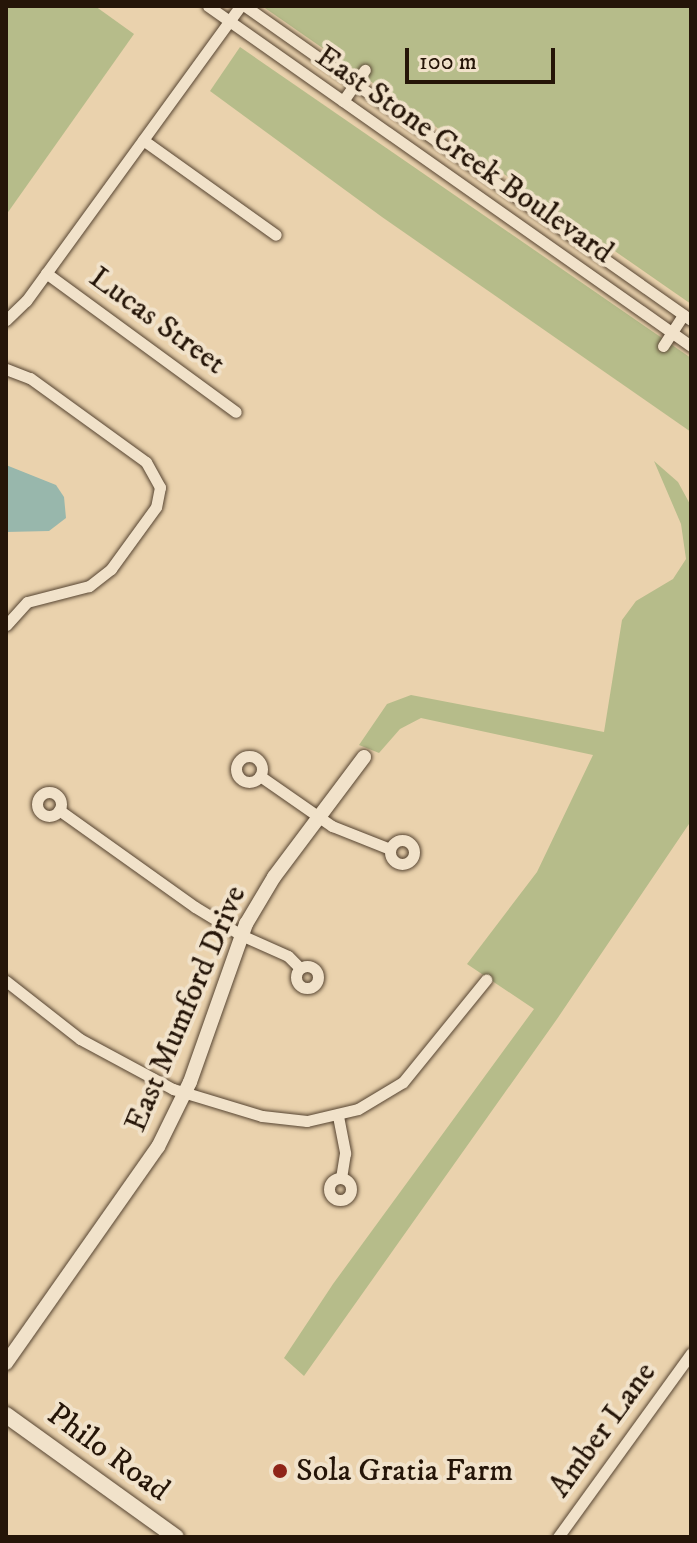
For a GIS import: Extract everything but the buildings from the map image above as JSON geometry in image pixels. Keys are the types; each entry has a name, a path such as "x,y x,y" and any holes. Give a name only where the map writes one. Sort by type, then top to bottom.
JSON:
{"main road":[{"name":"Philo Road","path":"6,1415 176,1537"}],"street":[{"name":"East Stone Creek Boulevard","path":"208,6 691,346"},
{"name":"East Stone Creek Boulevard","path":"242,6 687,318"},
{"path":"6,320 46,273 242,6"},
{"path":"343,101 365,70"},
{"path":"143,140 276,235"},
{"name":"Lucas Street","path":"46,273 236,412"},
{"path":"663,346 687,318"},
{"path":"6,369 30,378 146,462 159,482 156,507 111,569 89,586 27,602 6,625"},
{"name":"East Mumford Drive","path":"6,1363 137,1182 186,1094 241,935 265,890 364,757"},
{"path":"260,776 318,818 353,837 390,849"},
{"path":"59,810 195,907 241,935 288,956 300,968"},
{"path":"6,981 92,1047 186,1094 280,1119 307,1121 338,1116 367,1106 403,1082 486,980"},
{"path":"338,1116 345,1153 341,1178"},
{"name":"Amber Lane","path":"558,1537 691,1353"}],"green space":[{"path":"6,6 95,6 134,34 6,215"},
{"path":"262,6 691,6 691,304"},
{"path":"240,47 691,358 691,432 382,217 210,91"},
{"path":"654,461 678,482 691,506 691,821 557,1019 304,1376 284,1358 333,1284 534,1009 467,964 537,872 593,755 421,718 400,729 379,753 359,745 387,704 411,695 604,732 622,620 636,601 673,579 686,559 681,524"}],"water":[{"path":"6,465 56,485 64,497 66,518 49,531 6,532"}],"place":[{"name":"Sola Gratia Farm","path":"280,1471"}]}
